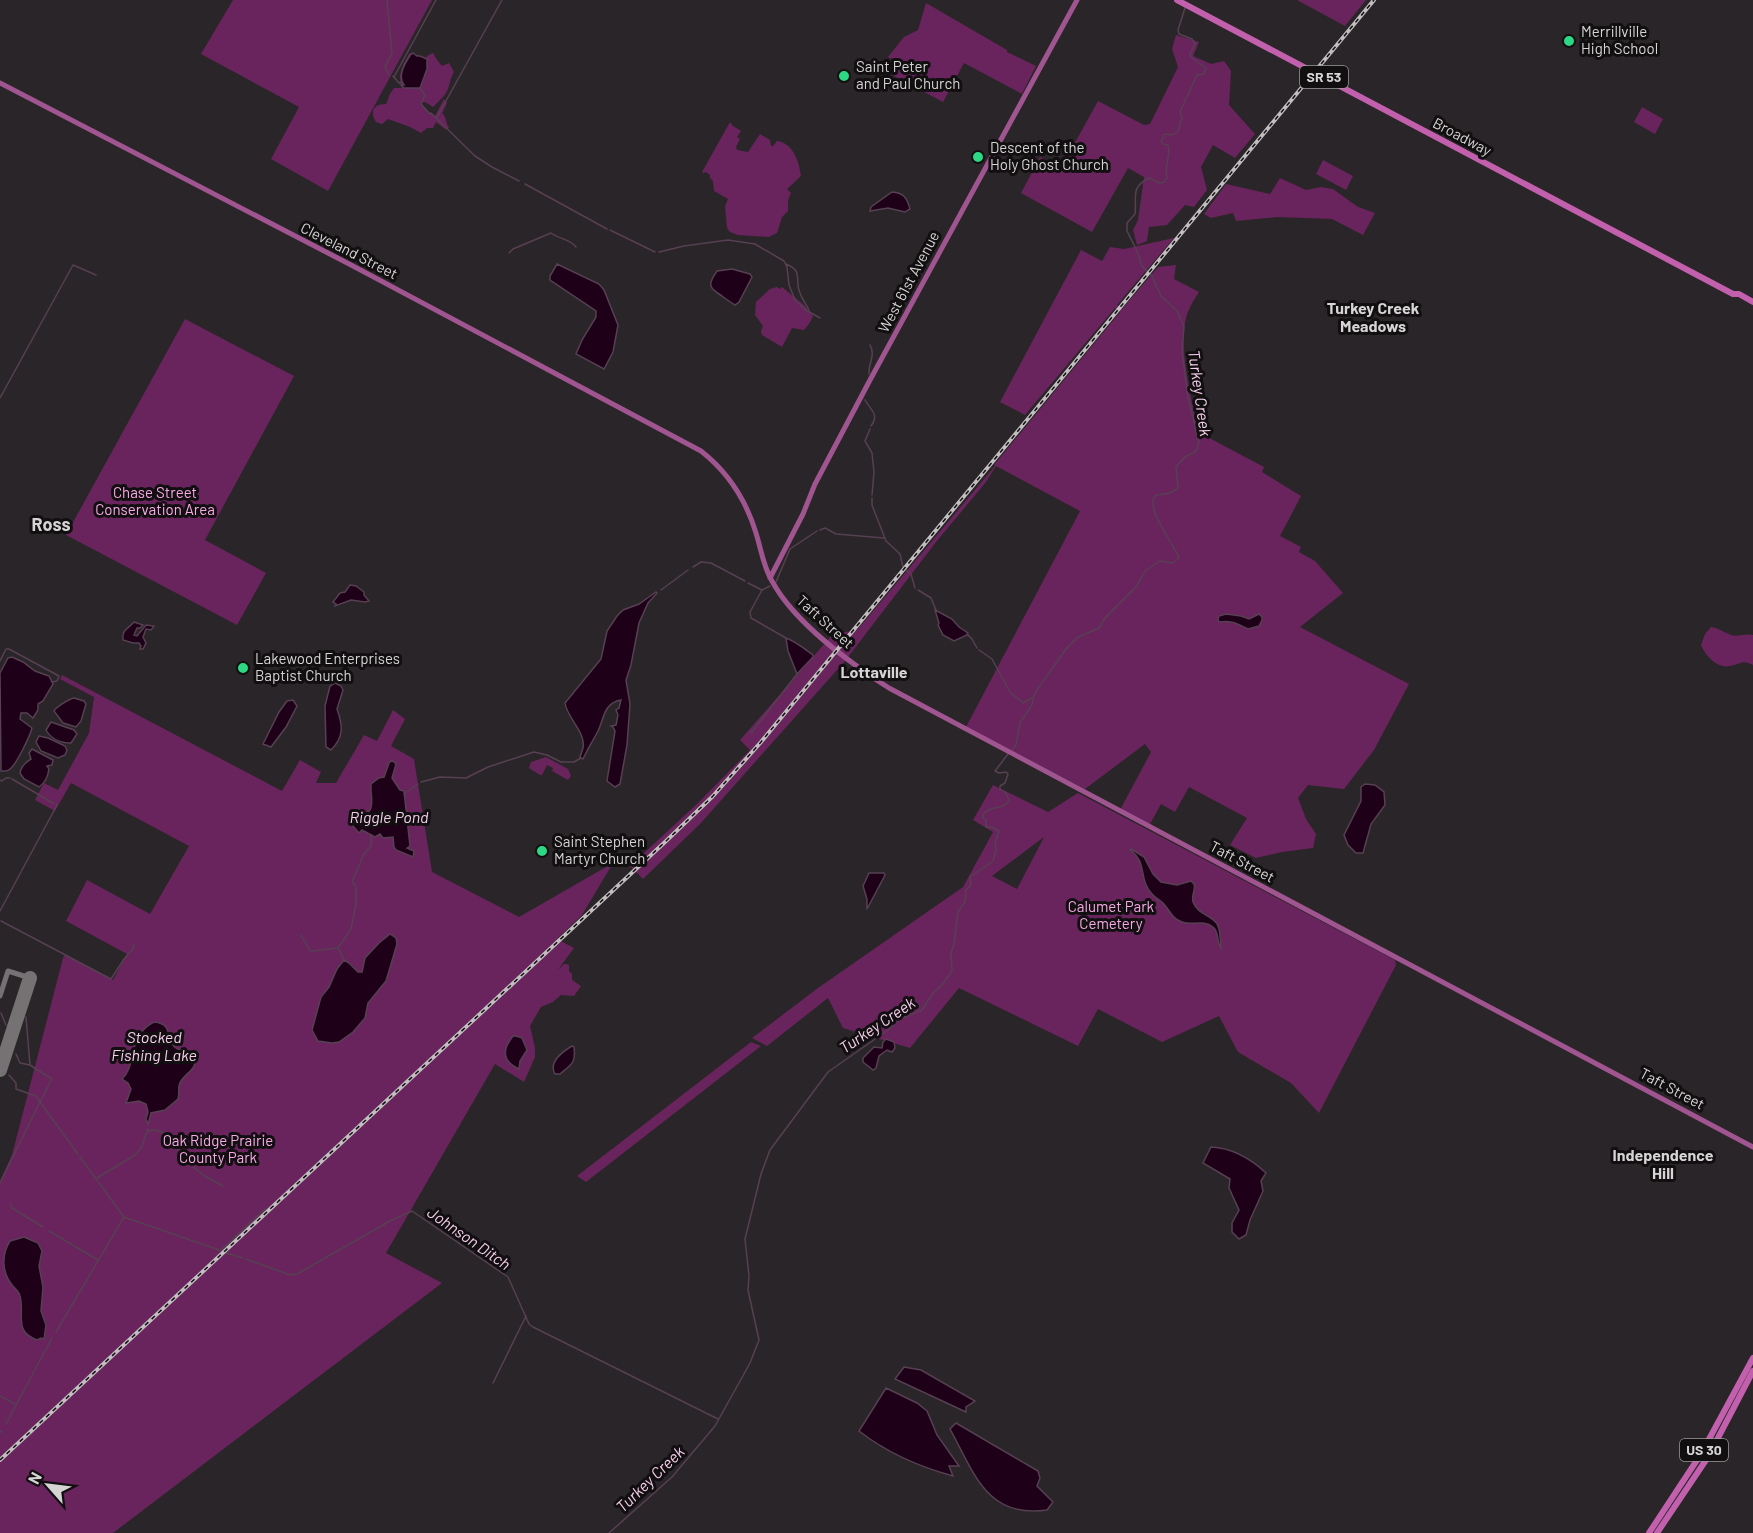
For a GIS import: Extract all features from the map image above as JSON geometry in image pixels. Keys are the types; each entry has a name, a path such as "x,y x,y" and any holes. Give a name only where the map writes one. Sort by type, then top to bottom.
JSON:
{"main road":[{"name":"West 61st Avenue","path":"770,578 803,514 815,484 870,380 1077,0"},
{"name":"Broadway","path":"1179,1 1736,295 1739,294 1753,304"},
{"name":"Cleveland Street","path":"0,83 353,266 686,443"},
{"name":"Taft Street","path":"686,443 713,460 738,490 748,510 765,566 779,593 796,614 822,638 869,675 908,699 1753,1147"},
{"path":"765,566 771,568 776,565"},
{"name":"US 30","path":"1649,1533 1701,1454 1752,1360"},
{"name":"US 30","path":"1657,1533 1708,1457 1753,1371"}],"green space":[{"path":"233,0 432,0 328,191 271,159 299,107 201,54"},
{"path":"1297,0 1366,0 1345,26"},
{"path":"926,3 1007,52 1036,66 1022,94 964,63 943,102 894,76 900,64 888,57 904,37 918,30"},
{"path":"1176,35 1199,42 1193,56 1211,64 1224,61 1231,71 1229,105 1255,134 1235,158 1213,145 1201,167 1207,190 1194,207 1185,205 1167,225 1149,227 1147,241 1137,245 1133,230 1138,220 1144,177 1128,168 1092,232 1021,193 1040,157 1061,168 1098,101 1144,125 1150,124 1178,67 1172,49"},
{"path":"413,53 426,59 433,53 442,66 449,63 454,72 446,93 433,107 425,102 421,103 435,116 444,99 447,103 442,113 449,128 445,129 436,122 433,128 427,128 421,133 388,119 382,124 376,122 374,118 374,109 386,104 394,88 402,88 401,70 409,54"},
{"path":"1642,107 1663,119 1655,134 1634,122"},
{"path":"730,122 741,131 737,137 740,139 737,150 748,152 760,134 770,140 771,146 777,141 787,145 799,164 801,176 787,189 791,193 788,200 788,211 782,217 777,233 769,237 738,235 730,232 727,228 725,206 728,199 714,191 710,175 702,172"},
{"path":"1323,160 1353,176 1346,190 1316,174"},
{"path":"1280,178 1306,190 1321,187 1333,189 1358,207 1375,213 1363,235 1332,219 1277,217 1236,221 1233,213 1211,218 1204,214 1226,184 1270,194"},
{"path":"1174,238 1117,305 1122,309 1158,267 1176,265 1174,279 1199,292 1187,315 1184,331 1187,375 1198,432 1264,467 1262,472 1301,496 1280,536 1301,547 1299,552 1315,561 1343,593 1300,627 1409,684 1374,750 1344,789 1308,785 1298,798 1306,819 1316,834 1313,848 1256,858 1230,845 1247,818 1189,787 1175,812 1161,804 1149,826 1120,810 1151,752 1145,744 1085,789 966,727 1080,511 996,466 986,482 936,542 845,661 700,824 643,879 630,866 698,803 750,750 740,740 833,634 857,630 995,466 1120,312 1115,308 1025,415 1000,402 1081,250 1102,261 1110,247 1124,249"},
{"path":"777,287 780,289 782,287 804,305 813,316 804,330 792,328 782,347 762,335 763,326 755,315 756,302 770,289"},
{"name":"Chase Street Conservation Area","path":"185,319 294,376 205,540 266,573 237,625 66,535"},
{"path":"1711,627 1731,635 1753,635 1753,665 1744,662 1725,666 1712,660 1701,645 1705,634"},
{"name":"Oak Ridge Prairie County Park","path":"62,675 282,791 300,760 321,772 316,783 336,783 364,735 377,741 393,710 405,719 391,746 414,759 432,872 519,917 613,863 582,915 557,939 574,948 558,970 564,964 569,965 572,980 581,986 574,996 561,995 553,1002 541,1007 530,1026 535,1057 524,1082 495,1064 386,1253 442,1283 113,1533 0,1533 0,1181 12,1155 63,958 65,955 113,980 127,954 66,921 87,880 150,914 189,846 71,783 55,811 35,800 44,783 58,790 89,733 94,697 60,679"},
{"path":"546,757 568,769 571,776 568,780 552,771 553,768 547,765 542,775 529,768 531,762"},
{"name":"Calumet Park Cemetery","path":"993,785 1048,812 1078,793 1395,960 1396,965 1319,1113 1291,1083 1238,1052 1219,1016 1162,1042 1098,1009 1078,1046 959,988 910,1048 843,1028 828,998 767,1046 752,1038 818,988 963,887 993,832 973,820","holes":["1044,837 1017,889 992,876"]},
{"path":"751,1042 761,1046 586,1182 577,1176"}],"water":[{"path":"413,53 427,59 427,69 420,88 404,88 401,85 404,85 401,78 403,70 406,61"},
{"path":"892,192 904,197 910,209 905,212 888,208 870,211 871,207"},
{"path":"557,264 599,284 604,290 618,325 613,352 604,369 576,354 596,317 596,311 550,280"},
{"path":"732,269 750,274 752,277 739,302 735,305 714,291 711,286 717,271"},
{"path":"350,585 364,592 369,601 351,600 335,606 333,602"},
{"path":"656,592 639,623 626,680 630,704 627,745 620,784 615,787 607,781 615,731 611,726 616,725 618,715 616,710 621,700 607,708 583,759 580,757 583,748 582,736 566,709 565,703 601,659 607,631 617,616 623,610 639,604"},
{"path":"935,610 952,619 968,633 967,635 954,641 943,635"},
{"path":"1226,614 1249,619 1259,614 1262,620 1259,626 1248,629 1231,622 1219,622 1219,616"},
{"path":"134,622 143,625 137,628 134,635 137,636 146,625 154,626 151,630 146,629 143,637 146,643 143,649 140,649 139,643 123,640 124,631"},
{"path":"786,638 813,655 797,674 788,651"},
{"path":"12,657 35,671 49,676 53,684 43,701 38,704 38,710 33,718 27,713 21,713 20,719 32,728 31,732 13,766 8,771 1,771 0,673 8,658"},
{"path":"335,683 343,690 337,709 341,731 331,750 326,747 325,706 330,686"},
{"path":"74,698 86,704 81,721 76,727 63,723 54,711 63,703"},
{"path":"293,700 297,706 286,727 271,747 263,744 279,712 287,701"},
{"path":"51,722 74,730 77,734 71,743 51,736 46,730"},
{"path":"39,736 65,746 67,750 65,755 58,758 41,751 36,742"},
{"path":"32,749 53,760 52,765 47,766 49,769 47,777 39,787 24,779 20,773 31,759 29,753"},
{"name":"Riggle Pond","path":"392,760 396,764 392,778 400,790 404,791 410,846 407,848 414,851 413,857 396,850 393,837 383,838 380,834 375,837 362,830 359,833 353,826 355,818 363,816 370,810 372,806 371,784 384,777"},
{"path":"1365,784 1375,785 1384,792 1385,805 1371,824 1363,853 1356,853 1348,845 1344,835 1361,801 1361,787"},
{"path":"1131,849 1144,857 1153,874 1161,882 1177,885 1191,881 1194,884 1193,902 1198,910 1217,924 1221,948 1213,927 1205,923 1179,921 1153,895 1145,883 1139,860"},
{"path":"869,873 884,873 885,875 867,909 863,886"},
{"path":"390,934 396,938 397,944 386,981 368,1003 365,1018 353,1032 339,1042 318,1041 312,1030 321,997 329,987 337,969 344,960 358,972 362,972 365,958"},
{"name":"Stocked Fishing Lake","path":"154,1022 165,1026 172,1045 192,1053 195,1062 193,1068 180,1083 178,1099 165,1110 151,1113 148,1124 146,1104 139,1101 126,1103 131,1089 122,1079 130,1066 139,1035"},
{"path":"513,1036 522,1038 527,1050 520,1061 519,1069 509,1062 506,1055 507,1046"},
{"path":"886,1039 894,1042 895,1048 892,1052 887,1050 879,1056 876,1068 873,1070 863,1062 863,1058 874,1047 882,1048"},
{"path":"572,1046 574,1057 572,1063 560,1074 555,1074 553,1065 555,1061 560,1054"},
{"path":"1211,1147 1226,1149 1240,1155 1266,1173 1261,1181 1263,1191 1246,1235 1239,1239 1232,1232 1232,1223 1239,1210 1229,1188 1230,1179 1203,1163"},
{"path":"24,1237 38,1243 42,1251 39,1266 43,1287 41,1311 46,1325 44,1339 37,1340 25,1332 22,1327 19,1294 9,1280 5,1269 4,1258 7,1246 10,1241"},
{"path":"904,1367 921,1370 975,1401 966,1407 966,1412 895,1379"},
{"path":"886,1388 917,1403 927,1411 937,1435 959,1466 949,1466 953,1476 904,1458 880,1446 859,1431"},
{"path":"956,1423 1038,1471 1040,1478 1037,1486 1053,1502 1047,1510 1027,1511 1010,1507 996,1500 975,1476 950,1429"}],"waterway":[{"path":"387,0 392,53 385,67 389,75"},
{"path":"394,77 436,0"},
{"path":"437,117 502,0"},
{"name":"Turkey Creek","path":"1012,750 1016,745 1020,723 1032,705 1037,690 1066,649 1078,637 1099,628 1105,618 1137,586 1145,571 1160,561 1173,563 1179,558 1156,516 1153,501 1156,495 1170,493 1178,488 1176,467 1185,457 1196,451 1199,442 1188,398 1182,351 1184,327 1178,312 1161,296 1152,276 1142,266 1127,231 1127,223 1135,214 1136,193 1139,185 1149,178 1160,183 1167,178 1169,149 1168,145 1161,141 1165,134 1172,135 1178,131 1182,118 1180,112 1197,75 1204,74 1206,68 1190,54 1195,44 1192,39 1179,34 1178,30 1185,8"},
{"path":"393,76 399,83 402,82"},
{"path":"420,88 425,95 421,104 430,114 475,156 519,181"},
{"path":"525,184 607,229"},
{"path":"610,230 655,252"},
{"path":"509,253 513,249 551,233 571,242 576,247"},
{"path":"659,252 728,240 755,244 784,261 795,300 820,318"},
{"path":"786,264 797,273 798,288 809,310"},
{"name":"Johnson Ditch","path":"0,398 73,265 96,275"},
{"path":"869,374 872,356 870,345"},
{"path":"865,400 875,419 871,426"},
{"path":"870,429 865,441 872,453 874,472 872,495"},
{"path":"872,498 872,505 886,541 900,554 903,567"},
{"path":"820,530 825,528 836,534 884,538"},
{"path":"776,582 790,549 817,531"},
{"path":"693,567 701,562 711,563 745,581"},
{"path":"661,590 688,570"},
{"path":"906,570 911,574 915,588"},
{"path":"748,583 762,590 770,586"},
{"path":"762,590 750,612 751,618 786,638"},
{"path":"918,590 931,598 936,610"},
{"path":"967,634 977,648"},
{"path":"0,661 6,649 9,649 59,676 57,681 52,682"},
{"path":"979,650 992,659 1010,692 1023,703 1032,698"},
{"path":"751,733 797,674"},
{"path":"421,782 440,777 466,778 488,767 534,752 561,762 574,762 581,758"},
{"name":"Turkey Creek","path":"609,1533 672,1477 715,1426 750,1363 759,1340 748,1290 749,1276 745,1239 761,1174 770,1150 828,1072 888,1030 898,1020 922,1010 952,971 951,953 958,912 965,902 966,890 971,885 970,877 993,861 996,850 995,843 999,831 986,827 983,814 990,809 1004,805 1009,800 1006,793 1000,789 1008,774 995,771 1008,754"},
{"name":"Johnson Ditch","path":"0,780 10,778"},
{"name":"Johnson Ditch","path":"12,779 53,803"},
{"path":"404,794 418,784"},
{"name":"Johnson Ditch","path":"0,911 56,804"},
{"path":"352,882 364,854 371,846 371,835"},
{"path":"301,935 312,951 338,948 351,929 356,904 356,886 352,882"},
{"path":"1,921 111,979 133,949 134,944"},
{"path":"338,948 345,961"},
{"name":"Johnson Ditch","path":"1,1013 6,1025"},
{"path":"26,1017 30,1065"},
{"name":"Johnson Ditch","path":"16,1054 20,1063 30,1065 52,1079 40,1102 78,1154"},
{"path":"0,1183 40,1102 36,1096 16,1089 16,1083 9,1075"},
{"path":"97,1178 135,1155 141,1148 148,1129"},
{"path":"147,1131 156,1130 164,1133 193,1167 223,1186"},
{"name":"Johnson Ditch","path":"80,1157 124,1217 222,1251"},
{"path":"10,1204 12,1208 43,1227"},
{"path":"222,1249 265,1209"},
{"name":"Johnson Ditch","path":"246,1259 290,1275 297,1274 412,1211 508,1277 529,1324 533,1327 718,1419"},
{"path":"56,1332 124,1217"},
{"path":"49,1231 98,1260"},
{"name":"Johnson Ditch","path":"226,1253 243,1258"},
{"path":"493,1383 526,1316"},
{"path":"6,1424 52,1338"},
{"path":"0,1396 15,1404"}],"taxiway":[{"path":"0,996 8,971 30,978"},
{"path":"0,1056 4,1057"}],"runway":[{"path":"0,1070 30,978"}],"railway":[{"path":"0,1460 713,796 761,742 1374,0"}],"place":[{"name":"Merrillville High School","path":"1569,41"},
{"name":"Saint Peter and Paul Church","path":"844,76"},
{"name":"Descent of the Holy Ghost Church","path":"978,157"},
{"name":"Lakewood Enterprises Baptist Church","path":"243,668"},
{"name":"Saint Stephen Martyr Church","path":"542,851"}],"district":[{"name":"Turkey Creek Meadows","path":"1373,317"},
{"name":"Ross","path":"51,525"},
{"name":"Lottaville","path":"874,672"},
{"name":"Independence Hill","path":"1663,1164"}]}
